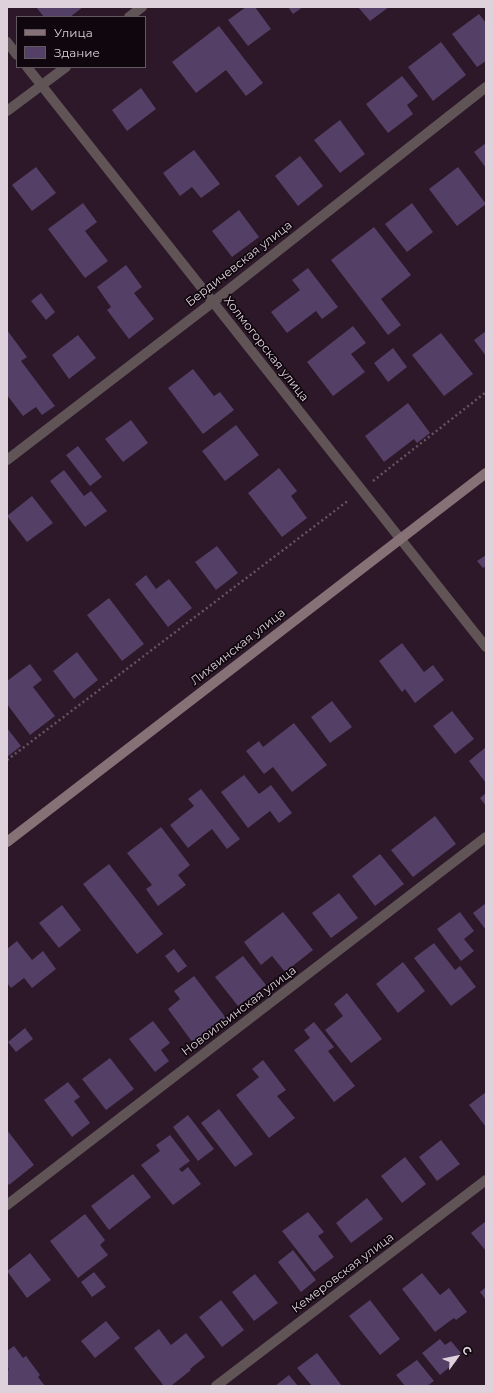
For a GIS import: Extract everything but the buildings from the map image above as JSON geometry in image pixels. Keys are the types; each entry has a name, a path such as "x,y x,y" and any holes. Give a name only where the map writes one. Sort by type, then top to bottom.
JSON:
{"main road":[{"name":"Лихвинская улица","path":"7,842 486,473"}],"street":[{"path":"130,16 142,7"},
{"path":"7,42 16,54"},
{"name":"Холмогорская улица","path":"28,68 486,647"},
{"path":"7,111 65,68"},
{"name":"Бердичевская улица","path":"7,460 212,302 486,87"},
{"name":"Новоильинская улица","path":"7,1205 486,838"},
{"name":"Кемеровская улица","path":"216,1386 486,1180"}],"path":[{"path":"7,760 361,490 486,392"}]}
